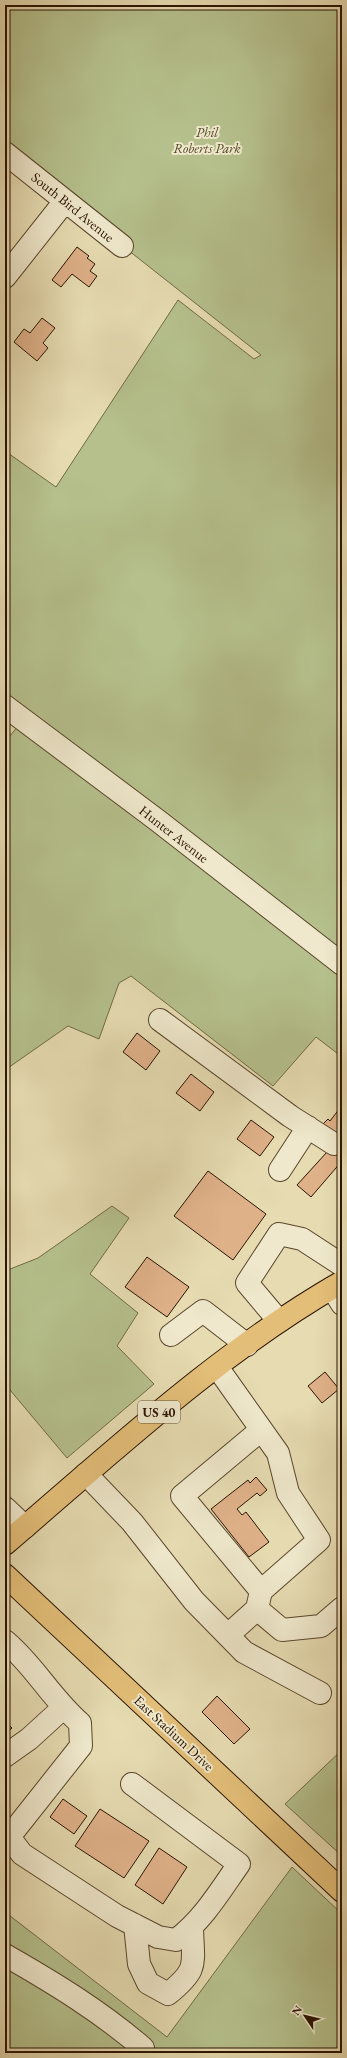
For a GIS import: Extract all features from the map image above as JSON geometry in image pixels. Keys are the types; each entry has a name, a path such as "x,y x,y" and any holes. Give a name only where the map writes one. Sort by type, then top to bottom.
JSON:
{"main road":[{"name":"US 40","path":"5,1544 174,1399 295,1310 339,1291"},
{"name":"East Stadium Drive","path":"5,1575 342,1891"}],"street":[{"name":"South Bird Avenue","path":"5,153 122,246"},
{"path":"5,277 65,201"},
{"name":"Hunter Avenue","path":"5,706 157,820 342,964"},
{"path":"160,1020 290,1116 334,1144"},
{"path":"280,1170 308,1127"},
{"path":"279,1321 247,1283 279,1234 302,1239 342,1265"},
{"path":"171,1335 204,1311 247,1345"},
{"path":"217,1367 278,1453 288,1493 319,1540 259,1600 228,1635"},
{"path":"261,1430 182,1496 282,1630 321,1626 342,1608"},
{"path":"86,1474 132,1522 194,1601 244,1652 320,1693"},
{"path":"5,1508 25,1527"},
{"path":"5,1641 22,1655 63,1708 80,1723 81,1746 7,1836 22,1854 117,1916 158,1937 167,1940 176,1940 192,1928 239,1864 132,1784"},
{"path":"5,1756 29,1739 63,1708"},
{"path":"135,1926 139,1964 148,1983 168,1994 185,1980 193,1967 192,1928"},
{"path":"5,1955 60,1986 115,2024 143,2048 140,2053"}],"green space":[{"name":"Phil Roberts Park","path":"5,5 342,5 342,952 5,695 5,451 56,487 178,300 254,359 261,355 5,153"},
{"path":"18,726 148,825 342,978 342,1057 316,1037 273,1086 131,976 119,983 99,1039 68,1026 5,1070 5,742"},
{"path":"112,1206 129,1218 90,1274 138,1313 117,1346 154,1384 67,1458 5,1384 5,1271 38,1258"},
{"path":"342,1750 342,1856 285,1804"},
{"path":"292,1867 342,1914 342,2053 5,2053 5,1912 167,2037"}],"building":[{"path":"77,247 89,256 87,258 95,264 90,271 97,276 89,287 72,274 61,287 52,280"},
{"path":"42,318 55,328 43,343 48,348 37,361 14,342 24,329 30,333"},
{"path":"137,1033 160,1051 146,1070 123,1052"},
{"path":"191,1074 214,1092 200,1111 176,1093"},
{"path":"340,1108 342,1108 342,1161 311,1197 297,1185 337,1141 320,1127 328,1119 330,1121"},
{"path":"251,1120 274,1137 260,1156 237,1139"},
{"path":"208,1171 266,1214 233,1260 174,1216"},
{"path":"147,1257 189,1287 167,1317 125,1287"},
{"path":"325,1372 339,1389 322,1403 308,1386"},
{"path":"256,1477 267,1490 260,1496 257,1493 237,1509 242,1515 246,1512 269,1542 249,1557 211,1509 248,1480 250,1483"},
{"path":"217,1696 250,1729 234,1744 202,1712"},
{"path":"5,1721 12,1728 5,1734"},
{"path":"63,1799 87,1816 74,1834 50,1817"},
{"path":"100,1809 149,1841 124,1878 75,1846"},
{"path":"159,1848 187,1867 163,1904 135,1885"}]}
